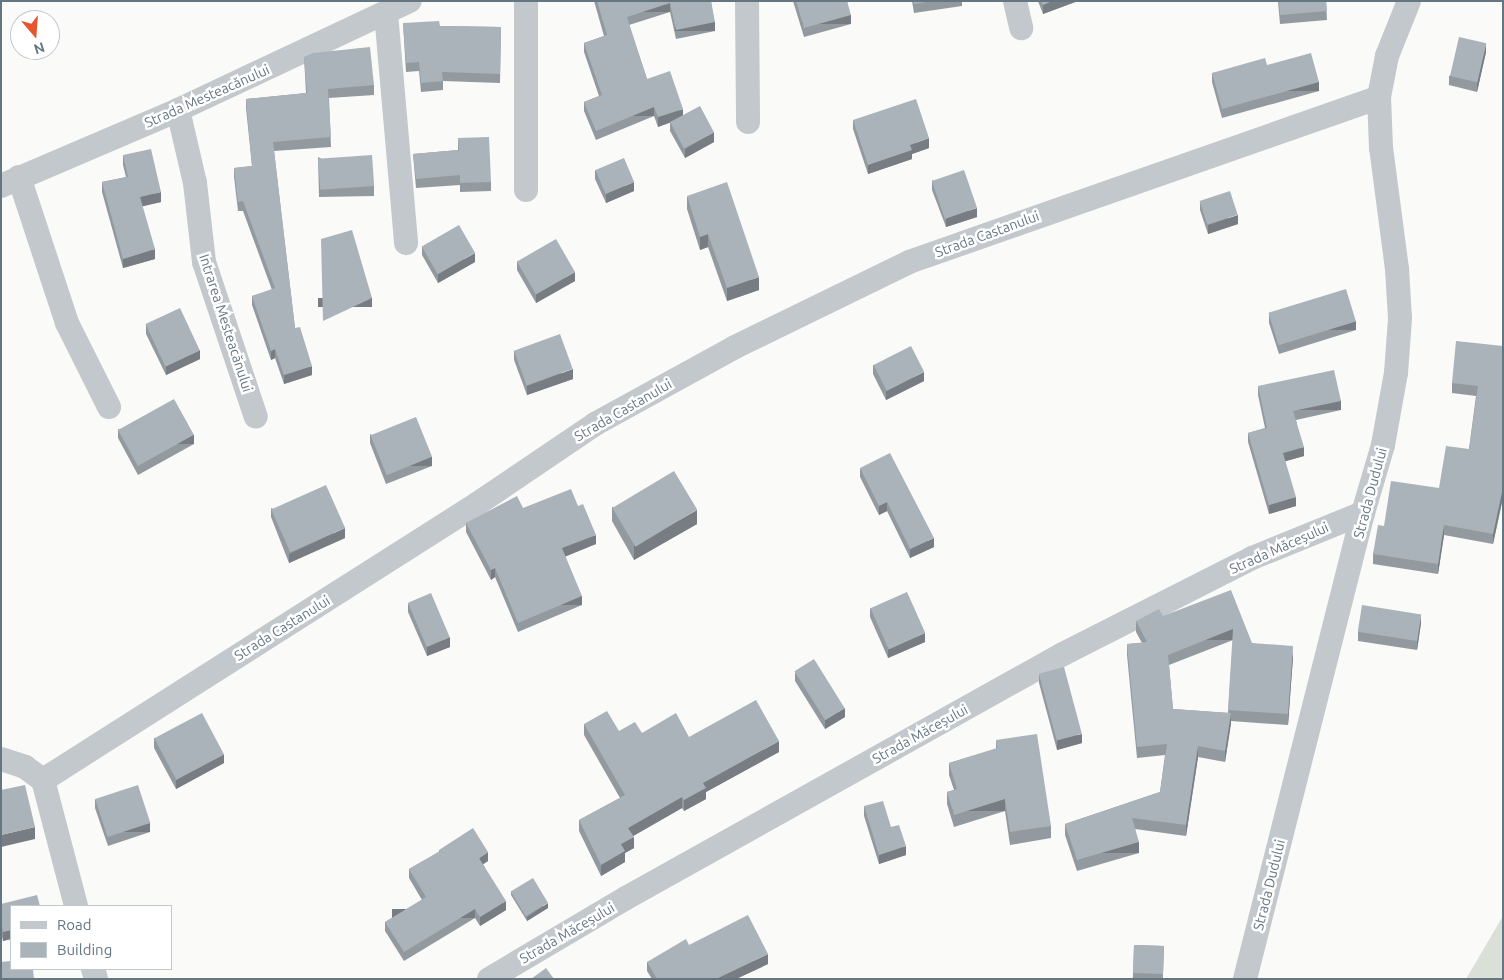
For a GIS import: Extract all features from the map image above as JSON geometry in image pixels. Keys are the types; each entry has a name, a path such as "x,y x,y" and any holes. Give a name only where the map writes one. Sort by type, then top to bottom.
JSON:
{"street":[{"name":"Strada Mesteacănului","path":"10,182 178,110 410,1"},
{"path":"526,1 526,190"},
{"path":"747,1 748,122"},
{"path":"1016,1 1021,28"},
{"name":"Strada Dudului","path":"1245,979 1383,445 1396,373 1400,318 1397,269 1381,148 1379,97 1387,56 1409,1"},
{"path":"386,13 406,243"},
{"name":"Strada Castanului","path":"43,780 477,504 595,424 735,347 909,262 1379,97"},
{"name":"Intrarea Mesteacănului","path":"178,110 195,183 204,262 256,417"},
{"path":"10,182 67,323 109,407"},
{"name":"Strada Măceșului","path":"489,979 626,898 1063,654 1252,558 1364,513"},
{"path":"1,759 25,767 43,780 76,905"}],"shaded area":[{"path":"1503,916 1503,979 1466,979"}],"building":[{"path":"597,1 711,1 715,22 676,30 670,3 627,17 647,79 670,71 683,109 658,117 654,107 596,131 584,102 602,95 584,43 607,35"},
{"path":"796,1 847,1 851,15 804,28"},
{"path":"914,1 933,1 914,4"},
{"path":"1041,1 1052,1 1043,5"},
{"path":"1279,1 1326,1 1327,11 1280,15"},
{"path":"439,21 440,26 501,27 500,74 442,72 443,81 421,83 419,62 406,63 403,23"},
{"path":"1459,37 1486,43 1477,82 1450,76"},
{"path":"370,47 374,85 328,89 331,137 273,142 295,328 300,327 312,366 284,375 275,349 271,351 252,296 275,288 243,201 238,202 234,168 252,166 246,99 307,93 304,57 313,53"},
{"path":"1311,53 1319,82 1222,109 1212,73 1265,58 1267,65"},
{"path":"916,99 929,138 910,145 912,150 868,165 853,120"},
{"path":"700,106 714,132 684,148 670,122"},
{"path":"489,137 491,182 460,183 460,175 416,179 413,154 459,150 458,138"},
{"path":"151,149 161,192 140,197 155,249 123,259 102,182 128,177 123,155"},
{"path":"372,155 374,186 320,190 318,159"},
{"path":"624,158 634,182 606,194 595,170"},
{"path":"964,170 977,208 945,219 932,181"},
{"path":"727,182 759,277 727,288 708,234 700,237 687,196"},
{"path":"1230,191 1238,215 1207,225 1200,201"},
{"path":"459,225 475,253 438,274 422,246"},
{"path":"352,230 372,298 323,321 321,239"},
{"path":"556,239 575,272 536,294 517,262"},
{"path":"1346,289 1356,322 1278,345 1269,313"},
{"path":"180,308 200,351 165,367 146,324"},
{"path":"560,334 573,369 527,386 514,351"},
{"path":"1456,341 1503,346 1503,492 1493,534 1444,525 1438,564 1373,554 1378,525 1384,526 1391,481 1439,488 1446,446 1469,449 1478,386 1452,383"},
{"path":"911,346 924,372 887,391 874,365"},
{"path":"1334,370 1341,401 1293,411 1304,447 1283,453 1296,497 1269,505 1248,433 1267,428 1258,386"},
{"path":"174,399 194,435 138,466 118,430"},
{"path":"416,417 432,457 387,475 371,435"},
{"path":"890,453 934,538 910,549 887,502 879,506 860,468"},
{"path":"674,471 697,510 635,547 612,508"},
{"path":"326,485 345,528 290,552 271,509"},
{"path":"571,489 578,506 583,504 596,535 562,548 582,596 518,623 495,568 491,570 466,523 517,496 523,508"},
{"path":"1231,590 1252,643 1293,646 1288,714 1228,710 1233,629 1168,655 1173,709 1231,713 1225,751 1198,746 1186,825 1132,818 1139,842 1077,860 1065,824 1160,792 1167,744 1137,747 1127,644 1147,642 1136,621 1159,609 1163,616"},
{"path":"907,592 925,633 889,649 870,608"},
{"path":"431,593 450,637 427,647 408,603"},
{"path":"1362,605 1421,614 1417,641 1358,632"},
{"path":"814,659 845,708 825,720 794,671"},
{"path":"1064,667 1082,734 1057,740 1039,674"},
{"path":"756,700 779,741 703,783 706,788 684,800 682,797 628,828 634,837 621,844 625,851 601,865 579,820 625,795 584,724 607,711 619,731 635,722 642,733 676,713 689,737"},
{"path":"202,713 224,754 176,780 154,738"},
{"path":"1037,734 1051,826 1010,832 1005,799 954,815 947,792 957,789 949,763 997,748 996,740"},
{"path":"25,785 35,827 1,835 1,790"},
{"path":"138,785 150,823 108,837 95,799"},
{"path":"883,801 891,827 899,825 906,846 879,855 864,806"},
{"path":"473,828 488,852 479,858 506,901 480,917 475,909 404,952 385,922 426,897 409,869 440,851"},
{"path":"533,878 548,903 526,916 511,891"},
{"path":"37,895 40,905 10,905 10,930 3,932 1,904"},
{"path":"748,915 768,954 716,979 657,979 647,962 686,939 689,945"},
{"path":"1134,945 1164,946 1163,974 1133,973"},
{"path":"10,961 10,970 33,970 34,979 1,979 1,962"},
{"path":"546,968 554,979 531,979"}]}
